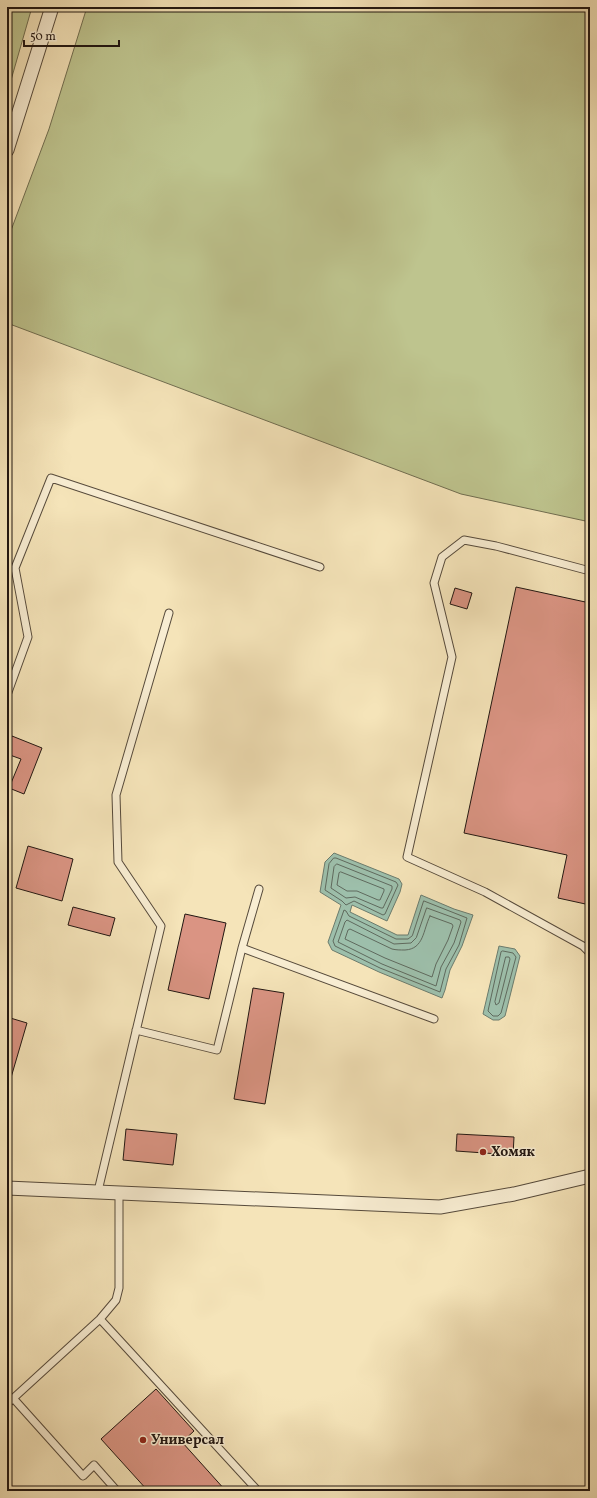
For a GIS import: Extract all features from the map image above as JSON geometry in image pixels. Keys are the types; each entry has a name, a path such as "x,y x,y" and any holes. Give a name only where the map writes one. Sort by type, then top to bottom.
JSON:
{"street":[{"path":"7,150 52,7"},
{"path":"7,1188 98,1191 440,1208 514,1194 590,1176"}],"lane":[{"path":"7,694 28,637 15,568 51,478 320,567"},
{"path":"590,571 496,546 464,540 442,557 434,583 452,657 407,858 485,892 587,947 590,952"},
{"path":"98,1191 161,926 118,862 116,795 169,613"},
{"path":"136,1030 217,1050 242,948 259,889"},
{"path":"242,948 434,1019"},
{"path":"7,1404 100,1320 116,1300 119,1288 119,1193"},
{"path":"100,1320 258,1491"},
{"path":"13,1398 83,1476 94,1465 117,1491"}],"green space":[{"path":"7,7 32,7 7,94"},
{"path":"87,7 590,7 590,522 461,494 7,323 7,241 49,129"}],"water":[{"path":"334,853 399,879 402,884 400,892 387,921 352,905 350,912 397,935 408,935 421,895 454,909 473,915 462,946 450,970 442,998 379,972 332,950 328,942 341,905 320,892 325,862"},
{"path":"499,946 515,949 520,956 505,1016 499,1020 493,1020 483,1014"}],"building":[{"path":"516,587 590,603 590,905 558,898 567,855 464,833"},
{"path":"455,588 472,593 467,609 450,604"},
{"path":"12,736 42,748 24,794 9,788 21,759 7,754 7,749"},
{"path":"28,846 73,859 62,901 16,888"},
{"path":"73,907 115,918 110,936 68,925"},
{"path":"185,914 226,923 209,999 168,990"},
{"path":"253,988 284,993 265,1104 234,1099"},
{"path":"7,1017 27,1023 10,1081 7,1081"},
{"path":"126,1129 177,1134 173,1165 123,1160"},
{"path":"457,1134 514,1137 513,1155 456,1151"},
{"name":"Универсал","path":"156,1389 194,1431 182,1442 226,1491 148,1491 101,1439"}],"place":[{"name":"Хомяк","path":"483,1152"},
{"name":"Универсал","path":"143,1440"}]}
